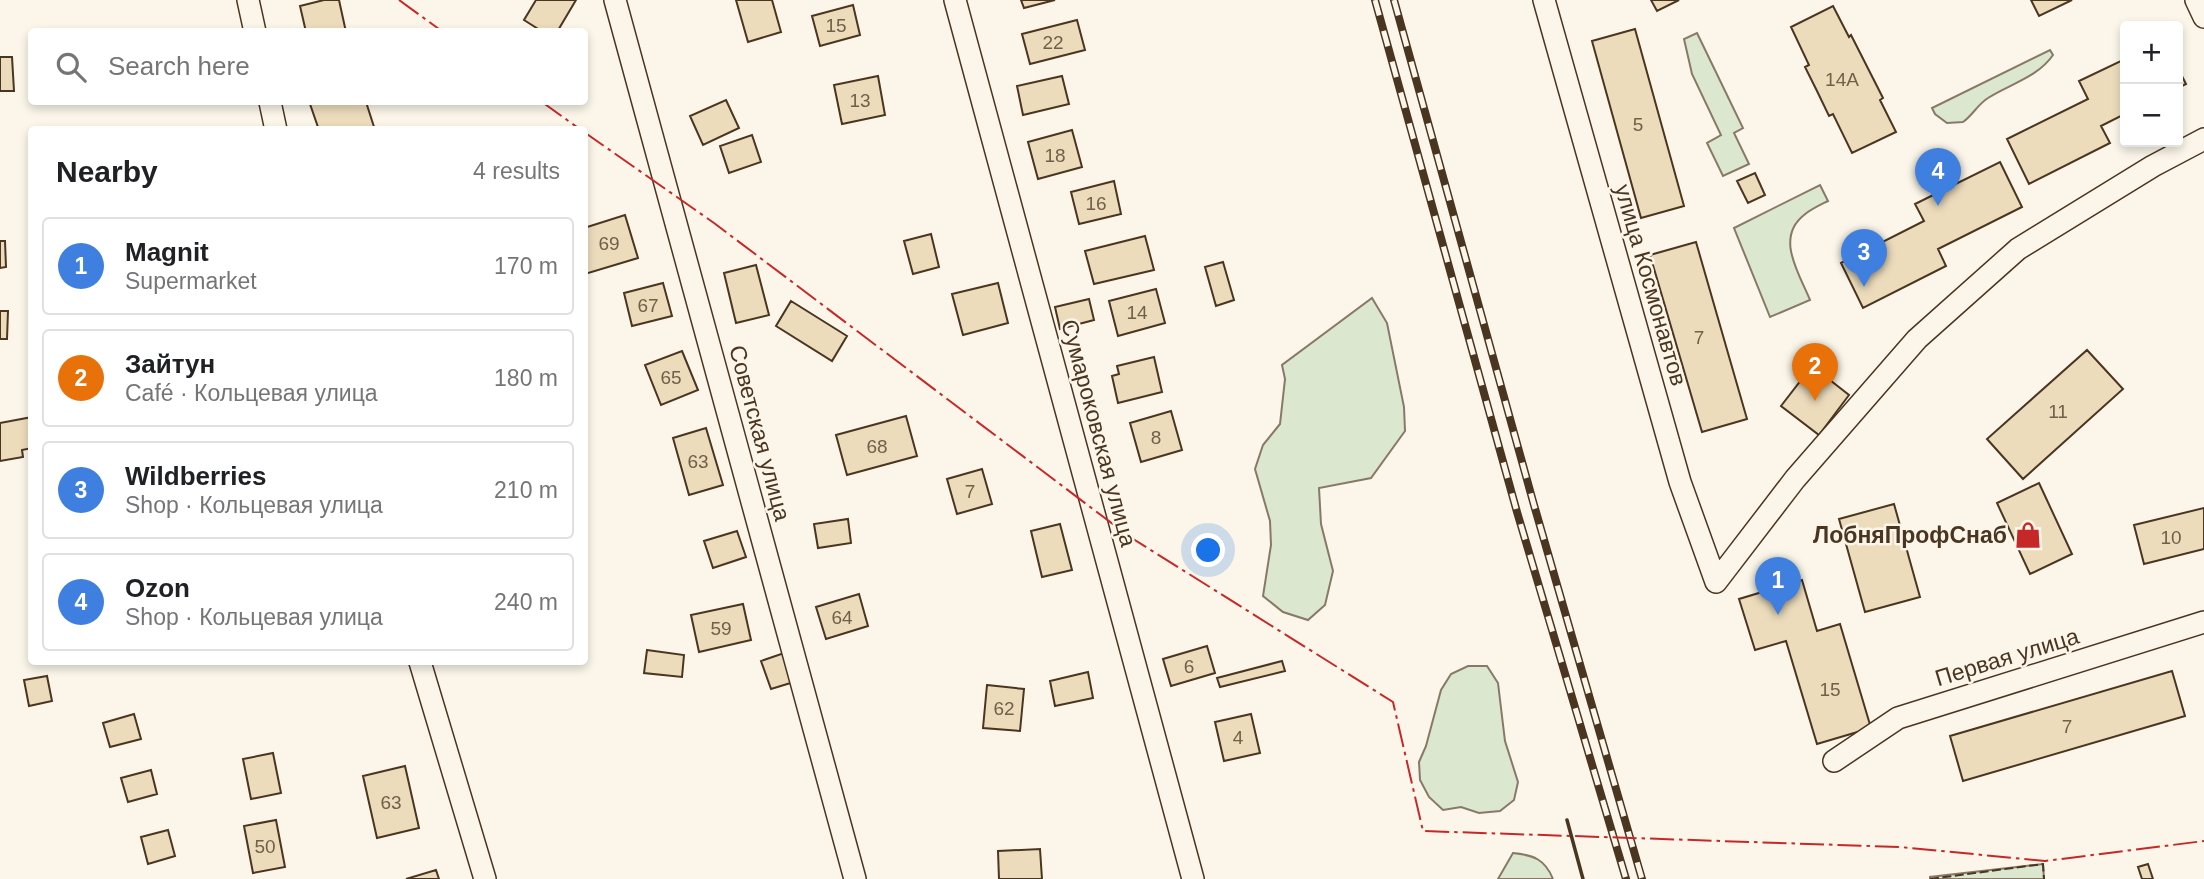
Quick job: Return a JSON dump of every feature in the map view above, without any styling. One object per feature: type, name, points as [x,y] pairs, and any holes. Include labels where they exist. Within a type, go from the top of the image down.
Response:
[{"type":"street","points":[[248,0],[254,28]]},
{"type":"street","name":"Советская улица","points":[[615,0],[855,879]]},
{"type":"street","name":"Сумароковская улица","points":[[955,0],[1193,879]]},
{"type":"street","name":"улица Космонавтов","points":[[1544,0],[1681,485],[1716,582],[1795,479],[1917,339],[2018,249],[2153,166],[2204,139]]},
{"type":"street","points":[[2196,0],[2204,17]]},
{"type":"street","points":[[271,105],[275,126]]},
{"type":"street","name":"Первая улица","points":[[1834,761],[1898,718],[2204,622]]},
{"type":"street","points":[[421,665],[485,879]]},
{"type":"green space","points":[[1697,33],[1743,128],[1734,133],[1749,164],[1723,176],[1707,143],[1721,135],[1692,74],[1684,39]]},
{"type":"green space","points":[[2050,50],[2053,55],[2040,69],[1988,98],[1963,122],[1947,123],[1935,114],[1932,108]]},
{"type":"green space","points":[[1820,185],[1828,201],[1804,215],[1795,224],[1790,245],[1810,300],[1770,317],[1734,228]]},
{"type":"green space","points":[[1372,298],[1387,323],[1404,407],[1405,431],[1371,478],[1319,488],[1321,524],[1333,571],[1325,605],[1308,620],[1283,612],[1263,596],[1271,545],[1270,521],[1255,469],[1263,445],[1280,424],[1285,379],[1282,365]]},
{"type":"green space","points":[[1468,666],[1487,666],[1498,683],[1505,741],[1518,782],[1514,800],[1500,811],[1479,813],[1461,807],[1443,810],[1429,797],[1420,780],[1419,762],[1441,690],[1451,674]]},
{"type":"green space","points":[[1513,853],[1538,859],[1553,879],[1498,879]]},
{"type":"green space","points":[[2043,864],[2044,879],[1930,879],[1930,877]]},
{"type":"building","points":[[324,0],[339,0],[345,28],[305,28],[300,6]]},
{"type":"building","points":[[536,0],[576,0],[559,28],[537,28],[524,20]]},
{"type":"building","points":[[736,0],[772,0],[781,32],[748,42]]},
{"type":"building","points":[[1021,0],[1055,0],[1024,8]]},
{"type":"building","points":[[1651,0],[1679,0],[1657,11]]},
{"type":"building","points":[[2031,0],[2072,0],[2039,16]]},
{"type":"building","points":[[853,5],[860,35],[820,46],[812,16]]},
{"type":"building","points":[[1833,6],[1883,98],[1880,100],[1896,132],[1852,153],[1833,114],[1829,116],[1805,67],[1809,65],[1791,27]]},
{"type":"building","points":[[1077,20],[1085,50],[1030,64],[1022,34]]},
{"type":"building","points":[[1635,29],[1684,206],[1641,218],[1592,41]]},
{"type":"building","points":[[0,57],[12,57],[14,91],[0,91]]},
{"type":"building","points":[[2120,61],[2120,116],[2101,126],[2110,143],[2029,184],[2007,139],[2088,99],[2079,81]]},
{"type":"building","points":[[878,76],[885,115],[842,124],[834,85]]},
{"type":"building","points":[[1062,76],[1069,104],[1023,115],[1017,86]]},
{"type":"building","points":[[726,100],[739,128],[703,145],[690,116]]},
{"type":"building","points":[[310,105],[367,105],[374,126],[318,126]]},
{"type":"building","points":[[1072,130],[1082,167],[1038,179],[1028,142]]},
{"type":"building","points":[[752,135],[761,162],[729,173],[720,146]]},
{"type":"building","points":[[2000,162],[2022,207],[1938,249],[1946,266],[1863,308],[1841,263],[1924,221],[1915,204]]},
{"type":"building","points":[[1755,173],[1765,195],[1748,203],[1737,181]]},
{"type":"building","points":[[1114,181],[1121,214],[1079,224],[1071,192]]},
{"type":"building","points":[[625,215],[638,258],[588,273],[588,227]]},
{"type":"building","points":[[931,234],[939,267],[913,274],[904,241]]},
{"type":"building","points":[[1145,236],[1154,270],[1094,284],[1085,251]]},
{"type":"building","points":[[0,241],[5,241],[6,267],[0,268]]},
{"type":"building","points":[[1696,242],[1747,419],[1702,432],[1650,255]]},
{"type":"building","points":[[1223,262],[1234,300],[1216,306],[1205,267]]},
{"type":"building","points":[[756,265],[769,315],[736,323],[724,273]]},
{"type":"building","points":[[663,283],[672,316],[632,326],[624,293]]},
{"type":"building","points":[[998,283],[1008,323],[963,335],[952,294]]},
{"type":"building","points":[[1156,289],[1165,323],[1118,336],[1109,301]]},
{"type":"building","points":[[1089,299],[1094,320],[1060,329],[1055,307]]},
{"type":"building","points":[[791,301],[847,336],[832,361],[776,326]]},
{"type":"building","points":[[0,311],[8,311],[7,339],[0,339]]},
{"type":"building","points":[[2087,350],[2123,389],[2023,479],[1987,439]]},
{"type":"building","points":[[682,351],[698,390],[661,405],[645,365]]},
{"type":"building","points":[[1154,357],[1162,392],[1118,403],[1112,376],[1119,374],[1117,366]]},
{"type":"building","points":[[1812,366],[1849,395],[1819,435],[1781,406]]},
{"type":"building","points":[[1171,411],[1182,450],[1141,462],[1130,423]]},
{"type":"building","points":[[906,416],[917,456],[847,475],[836,435]]},
{"type":"building","points":[[28,418],[28,449],[22,450],[23,457],[0,461],[0,423]]},
{"type":"building","points":[[706,428],[723,485],[689,495],[673,438]]},
{"type":"building","points":[[982,469],[992,504],[957,514],[947,479]]},
{"type":"building","points":[[2039,483],[2072,554],[2030,574],[1997,503]]},
{"type":"building","points":[[1894,504],[1920,597],[1865,612],[1839,519]]},
{"type":"building","points":[[2204,508],[2204,549],[2144,564],[2134,525]]},
{"type":"building","points":[[848,519],[851,543],[818,548],[814,524]]},
{"type":"building","points":[[1060,524],[1072,570],[1042,577],[1031,531]]},
{"type":"building","points":[[737,531],[746,557],[713,568],[704,541]]},
{"type":"building","points":[[1802,580],[1817,631],[1840,624],[1871,728],[1817,744],[1786,641],[1755,650],[1739,599]]},
{"type":"building","points":[[859,594],[868,626],[826,639],[816,607]]},
{"type":"building","points":[[743,604],[751,640],[699,652],[691,615]]},
{"type":"building","points":[[1207,646],[1215,673],[1171,686],[1163,659]]},
{"type":"building","points":[[647,650],[684,655],[682,677],[644,673]]},
{"type":"building","points":[[787,652],[797,681],[771,689],[761,661]]},
{"type":"building","points":[[1282,661],[1285,671],[1220,687],[1217,678]]},
{"type":"building","points":[[2172,671],[2185,716],[1963,781],[1950,736]]},
{"type":"building","points":[[1088,672],[1093,698],[1055,706],[1050,681]]},
{"type":"building","points":[[47,676],[52,701],[29,706],[24,680]]},
{"type":"building","points":[[987,685],[1024,689],[1020,731],[983,728]]},
{"type":"building","points":[[134,714],[141,739],[110,747],[103,723]]},
{"type":"building","points":[[1251,714],[1260,753],[1224,761],[1215,722]]},
{"type":"building","points":[[273,753],[281,793],[251,799],[243,759]]},
{"type":"building","points":[[405,766],[419,828],[377,838],[363,776]]},
{"type":"building","points":[[151,770],[157,794],[128,802],[121,778]]},
{"type":"building","points":[[276,820],[285,867],[253,873],[244,826]]},
{"type":"building","points":[[168,830],[175,856],[148,864],[141,837]]},
{"type":"building","points":[[1040,849],[1042,879],[999,879],[998,851]]},
{"type":"building","points":[[2148,864],[2153,879],[2142,879],[2138,867]]},
{"type":"building","points":[[436,870],[439,879],[406,879]]},
{"type":"railway","points":[[1375,0],[1517,512],[1626,879]]},
{"type":"railway","points":[[1394,0],[1534,505],[1642,879]]},
{"type":"fence","points":[[1930,879],[2043,864],[2044,879]]},
{"type":"wall","points":[[1567,820],[1583,879]]},
{"type":"power","points":[[399,0],[438,28]]},
{"type":"power","points":[[546,105],[575,126]]},
{"type":"power","points":[[588,135],[714,223],[1130,537],[1393,702],[1423,831],[1900,847],[2045,861],[2204,841]]},
{"type":"place","name":"Ozon","points":[[1938,206]]},
{"type":"place","name":"Wildberries","points":[[1864,287]]},
{"type":"place","name":"Зайтун","points":[[1815,401]]},
{"type":"place","name":"ЛобняПрофСнаб","points":[[2028,535]]},
{"type":"place","name":"Magnit","points":[[1778,615]]}]
